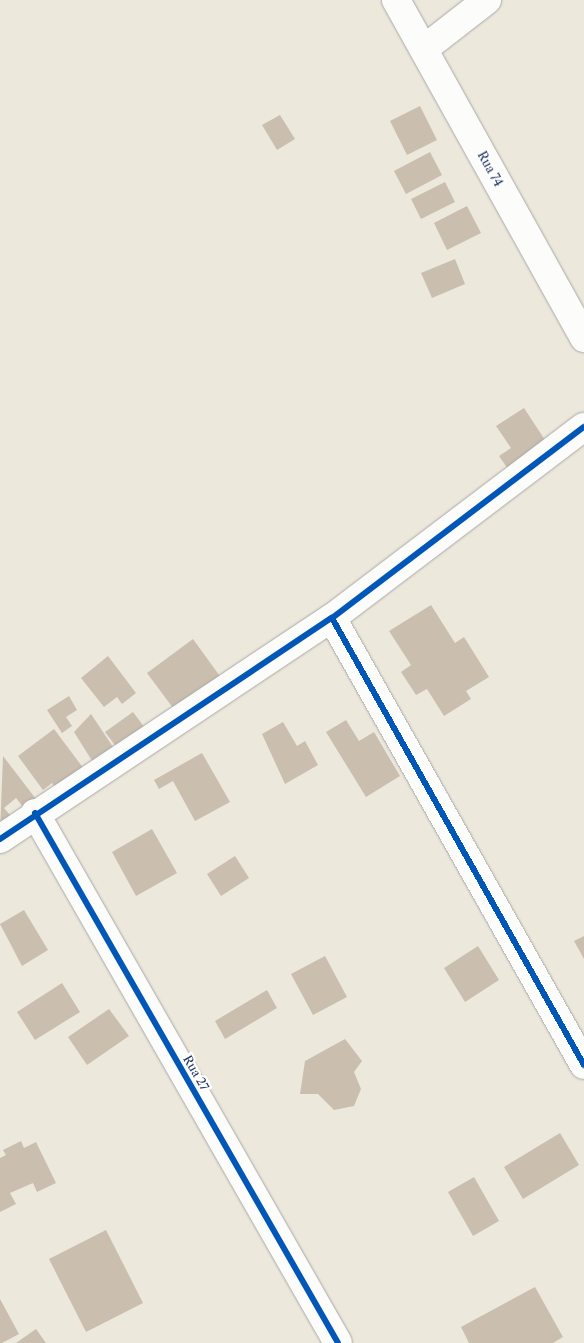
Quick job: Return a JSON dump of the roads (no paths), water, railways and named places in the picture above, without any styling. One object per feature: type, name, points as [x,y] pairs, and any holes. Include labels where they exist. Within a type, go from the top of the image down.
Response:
[{"type":"street","name":"Rua 74","points":[[396,0],[584,338]]},
{"type":"street","points":[[424,49],[487,0]]},
{"type":"street","points":[[0,839],[332,618],[584,427]]},
{"type":"street","points":[[332,618],[584,1065]]},
{"type":"street","name":"Rua 27","points":[[35,814],[338,1343]]}]
